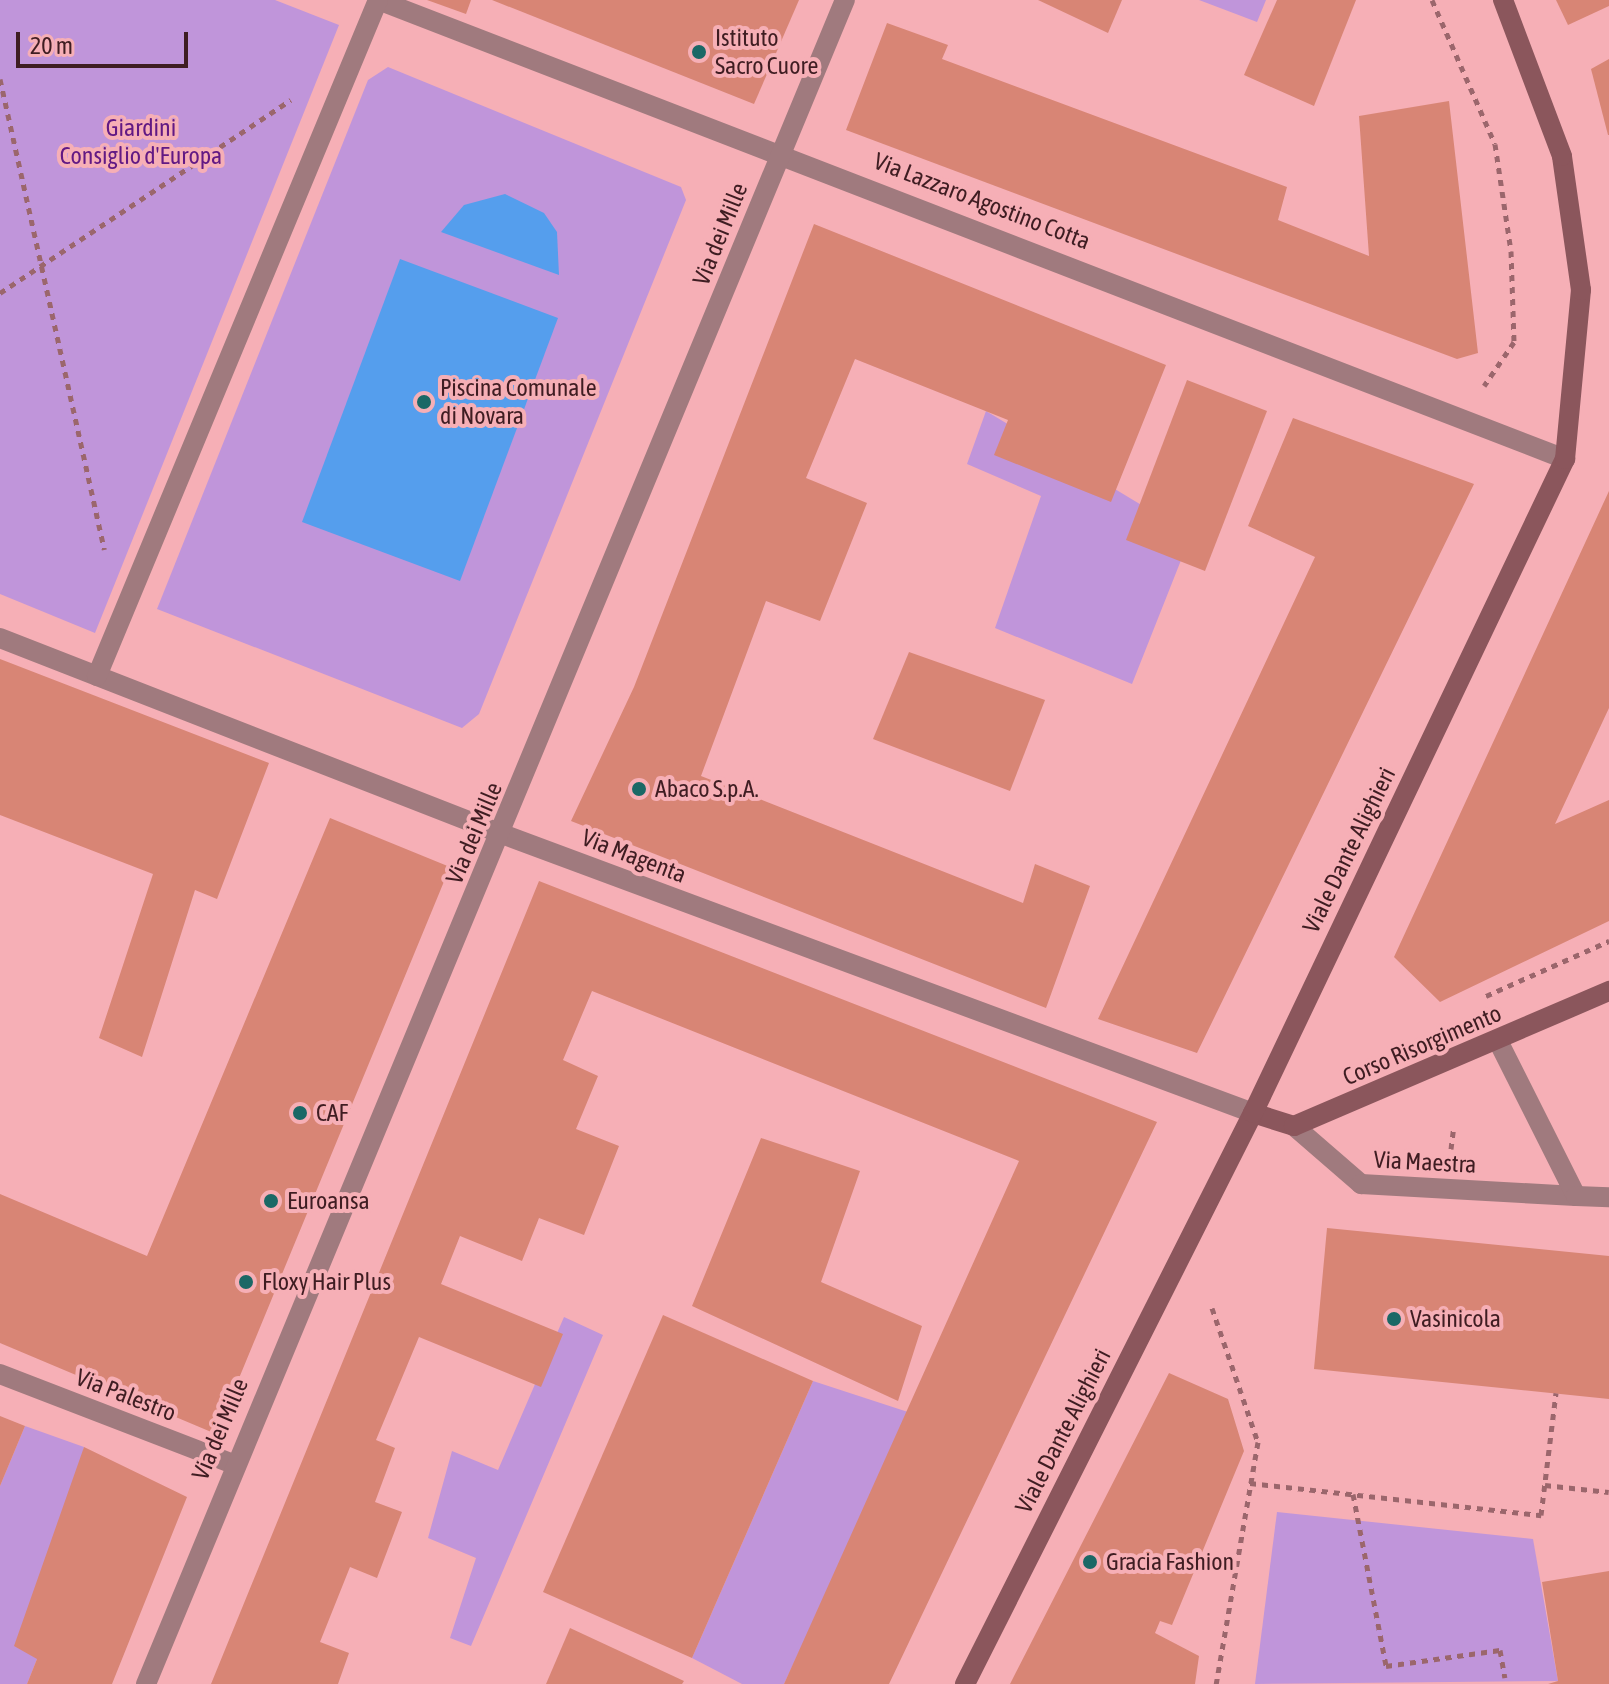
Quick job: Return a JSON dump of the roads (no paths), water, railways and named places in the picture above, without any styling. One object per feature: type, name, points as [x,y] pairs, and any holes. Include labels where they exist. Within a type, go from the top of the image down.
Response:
[{"type":"main road","name":"Viale Dante Alighieri","points":[[965,1684],[1253,1113],[1565,459],[1581,290],[1562,156],[1503,0]]},
{"type":"main road","name":"Corso Risorgimento","points":[[1294,1126],[1609,991]]},
{"type":"main road","points":[[1253,1113],[1294,1126]]},
{"type":"street","name":"Via Lazzaro Agostino Cotta","points":[[378,0],[782,151],[1565,459]]},
{"type":"street","points":[[97,676],[378,0]]},
{"type":"street","name":"Via dei Mille","points":[[146,1684],[233,1464],[502,834],[845,0]]},
{"type":"street","name":"Via Magenta","points":[[0,638],[502,834],[1253,1113]]},
{"type":"street","points":[[1498,1041],[1576,1196]]},
{"type":"street","name":"Via Maestra","points":[[1294,1126],[1361,1184],[1609,1197]]},
{"type":"street","name":"Via Palestro","points":[[0,1374],[233,1464]]},
{"type":"water","points":[[505,194],[544,213],[557,232],[559,275],[441,232],[464,205]]},
{"type":"water","points":[[400,259],[558,318],[460,581],[302,522]]},
{"type":"place","name":"Istituto Sacro Cuore","points":[[699,52]]},
{"type":"place","name":"Piscina Comunale di Novara","points":[[424,402]]},
{"type":"place","name":"Abaco S.p.A.","points":[[639,789]]},
{"type":"place","name":"CAF","points":[[300,1113]]},
{"type":"place","name":"Euroansa","points":[[271,1201]]},
{"type":"place","name":"Floxy Hair Plus","points":[[246,1282]]},
{"type":"place","name":"Vasinicola","points":[[1394,1319]]},
{"type":"place","name":"Gracia Fashion","points":[[1090,1562]]},
{"type":"park label","name":"Giardini Consiglio d'Europa","points":[[141,142]]}]
